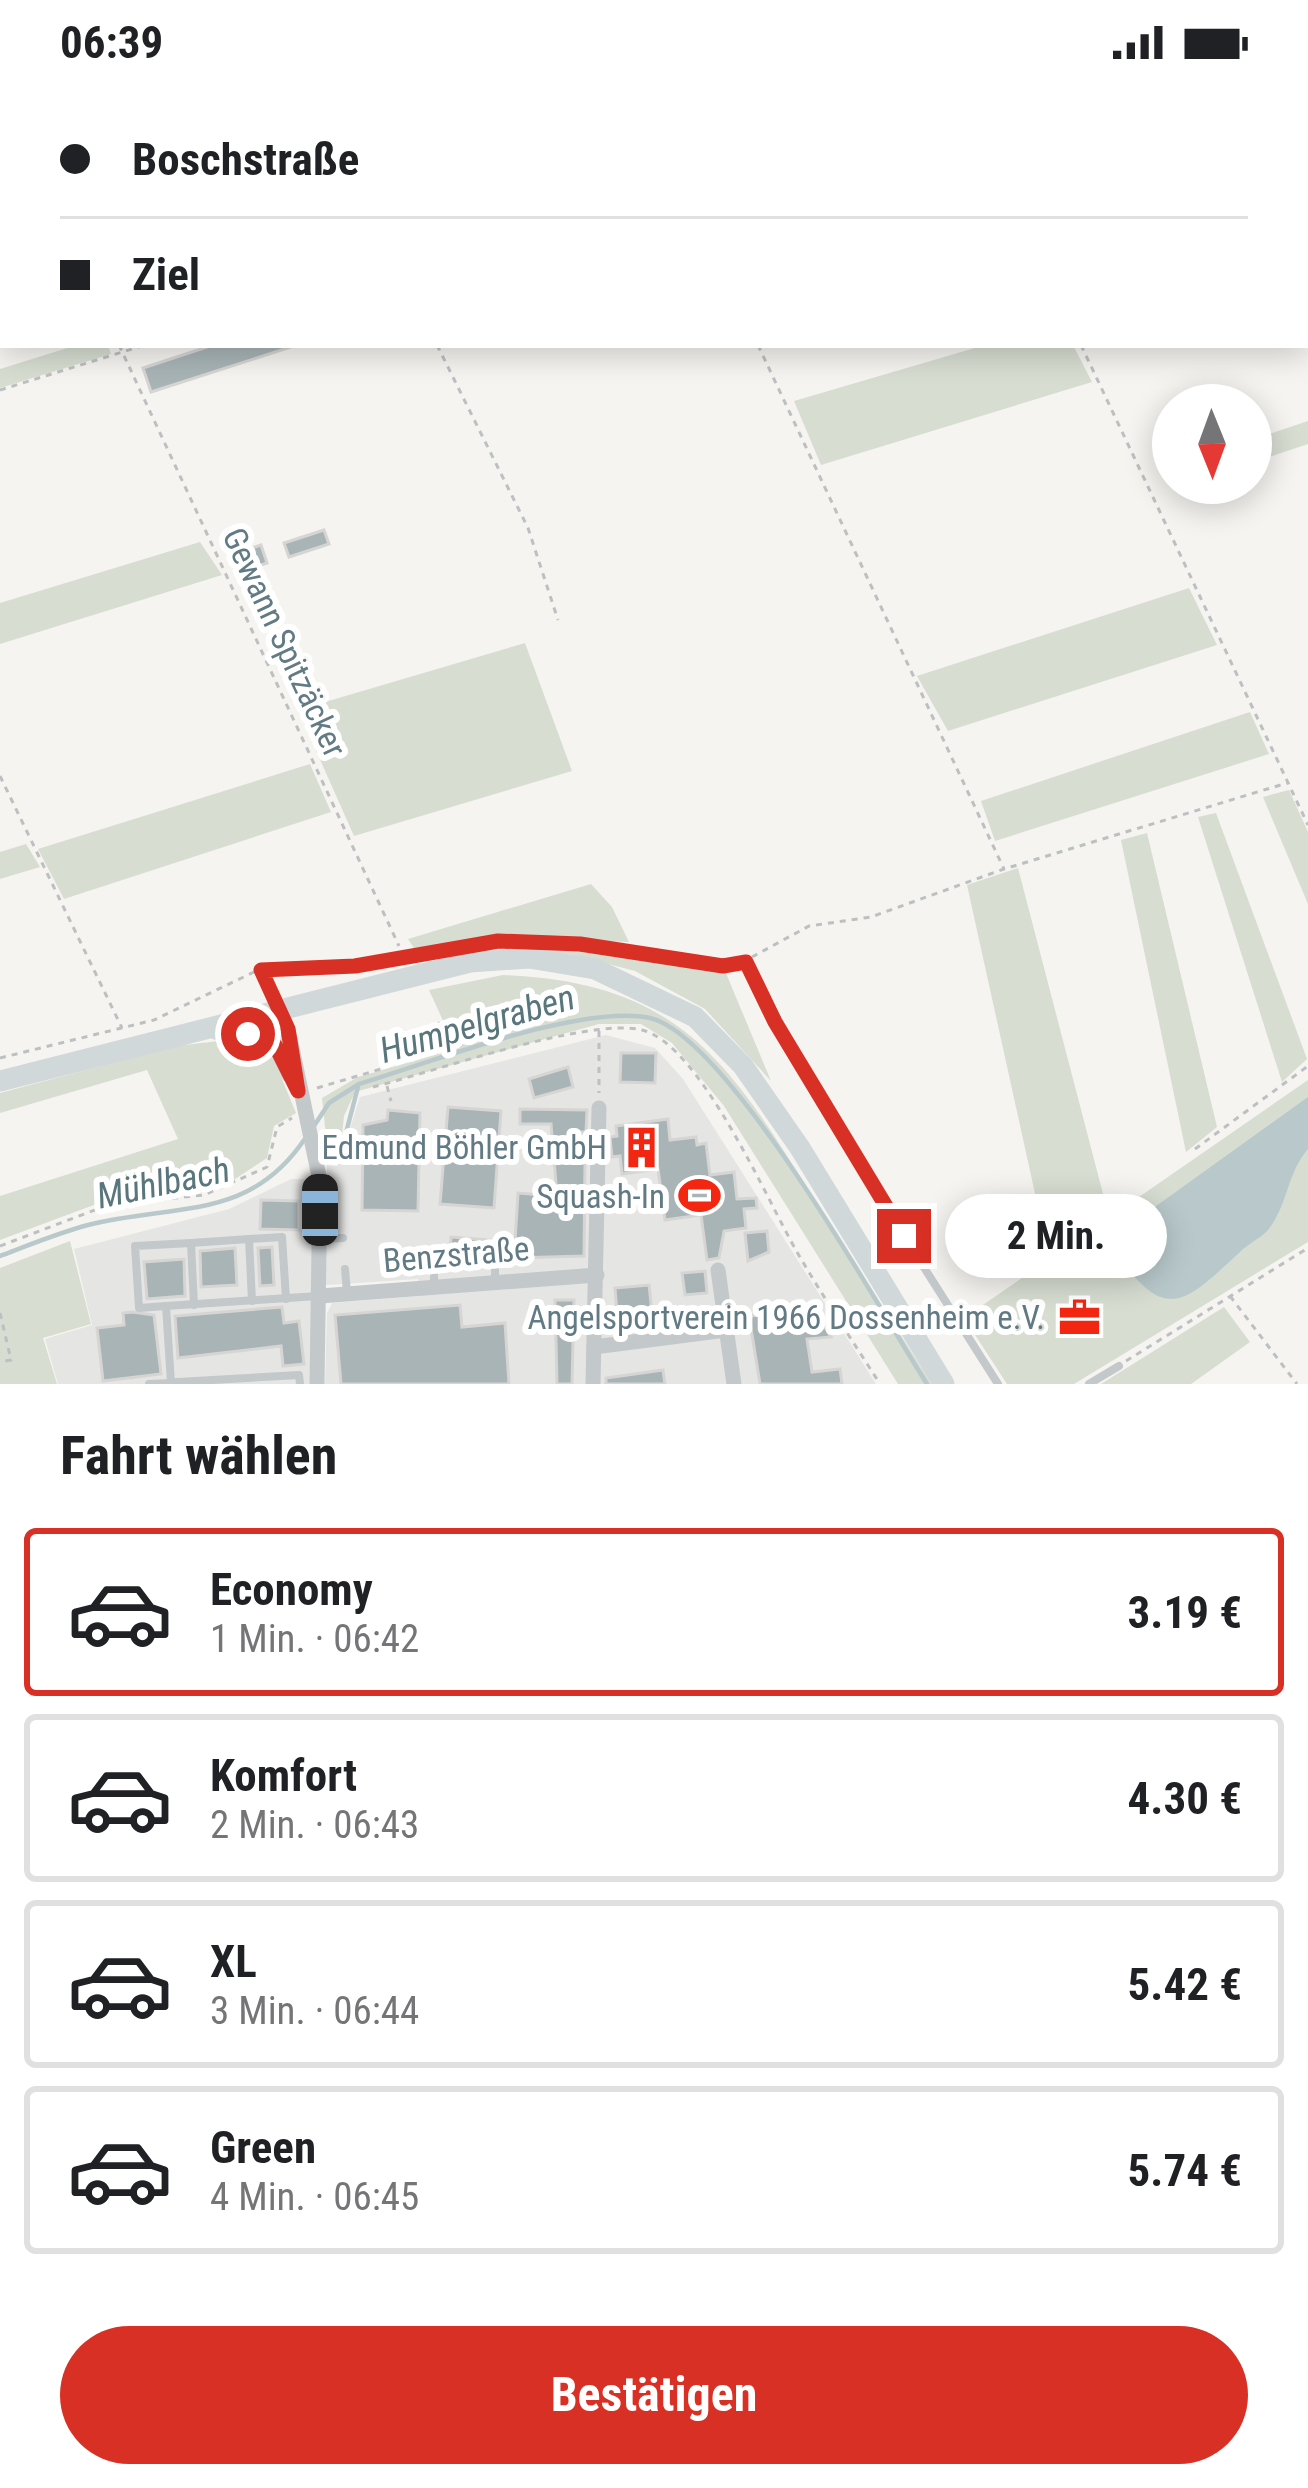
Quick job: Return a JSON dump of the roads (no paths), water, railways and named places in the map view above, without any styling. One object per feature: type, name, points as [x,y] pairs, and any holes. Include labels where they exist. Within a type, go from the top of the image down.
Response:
[{"type":"main road","points":[[0,1081],[470,962],[529,958],[595,969],[695,1017],[743,1066],[944,1384]]},
{"type":"main road","points":[[209,1028],[275,1045]]},
{"type":"street","points":[[275,1009],[275,1045],[302,1105]]},
{"type":"street","points":[[275,1009],[288,1029],[320,1181],[317,1384]]},
{"type":"street","points":[[593,1384],[599,1108]]},
{"type":"street","points":[[718,1270],[734,1384]]},
{"type":"street","name":"Benzstraße","points":[[320,1296],[434,1286],[495,1272],[597,1274]]},
{"type":"street","points":[[594,1347],[726,1330]]},
{"type":"lane","points":[[275,1009],[261,970],[355,966],[401,954],[498,941],[580,944],[723,966],[746,962],[857,1162],[998,1384]]},
{"type":"lane","points":[[286,1299],[282,1237],[135,1246],[139,1308],[286,1299],[320,1296]]},
{"type":"lane","points":[[321,1239],[344,1238]]},
{"type":"lane","points":[[249,1239],[253,1301]]},
{"type":"lane","points":[[190,1243],[194,1305]]},
{"type":"lane","points":[[434,1258],[434,1286]]},
{"type":"lane","points":[[345,1269],[346,1294]]},
{"type":"lane","points":[[166,1306],[175,1383]]},
{"type":"lane","points":[[1089,1384],[1119,1366]]},
{"type":"lane","points":[[149,1384],[299,1375],[300,1384]]},
{"type":"waterway","name":"Humpelgraben","points":[[314,1126],[329,1103],[359,1084],[464,1050],[586,1019],[650,1018],[682,1036],[759,1122],[839,1240],[927,1384]]},
{"type":"waterway","name":"Mühlbach","points":[[338,1163],[358,1087]]},
{"type":"waterway","name":"Mühlbach","points":[[0,1256],[88,1225],[234,1197],[259,1185],[304,1140]]},
{"type":"place","name":"Edmund Böhler GmbH","points":[[641,1147]]},
{"type":"place","name":"Squash-In","points":[[699,1196]]},
{"type":"place","name":"Angelsportverein 1966 Dossenheim e.V.","points":[[1079,1317]]}]
